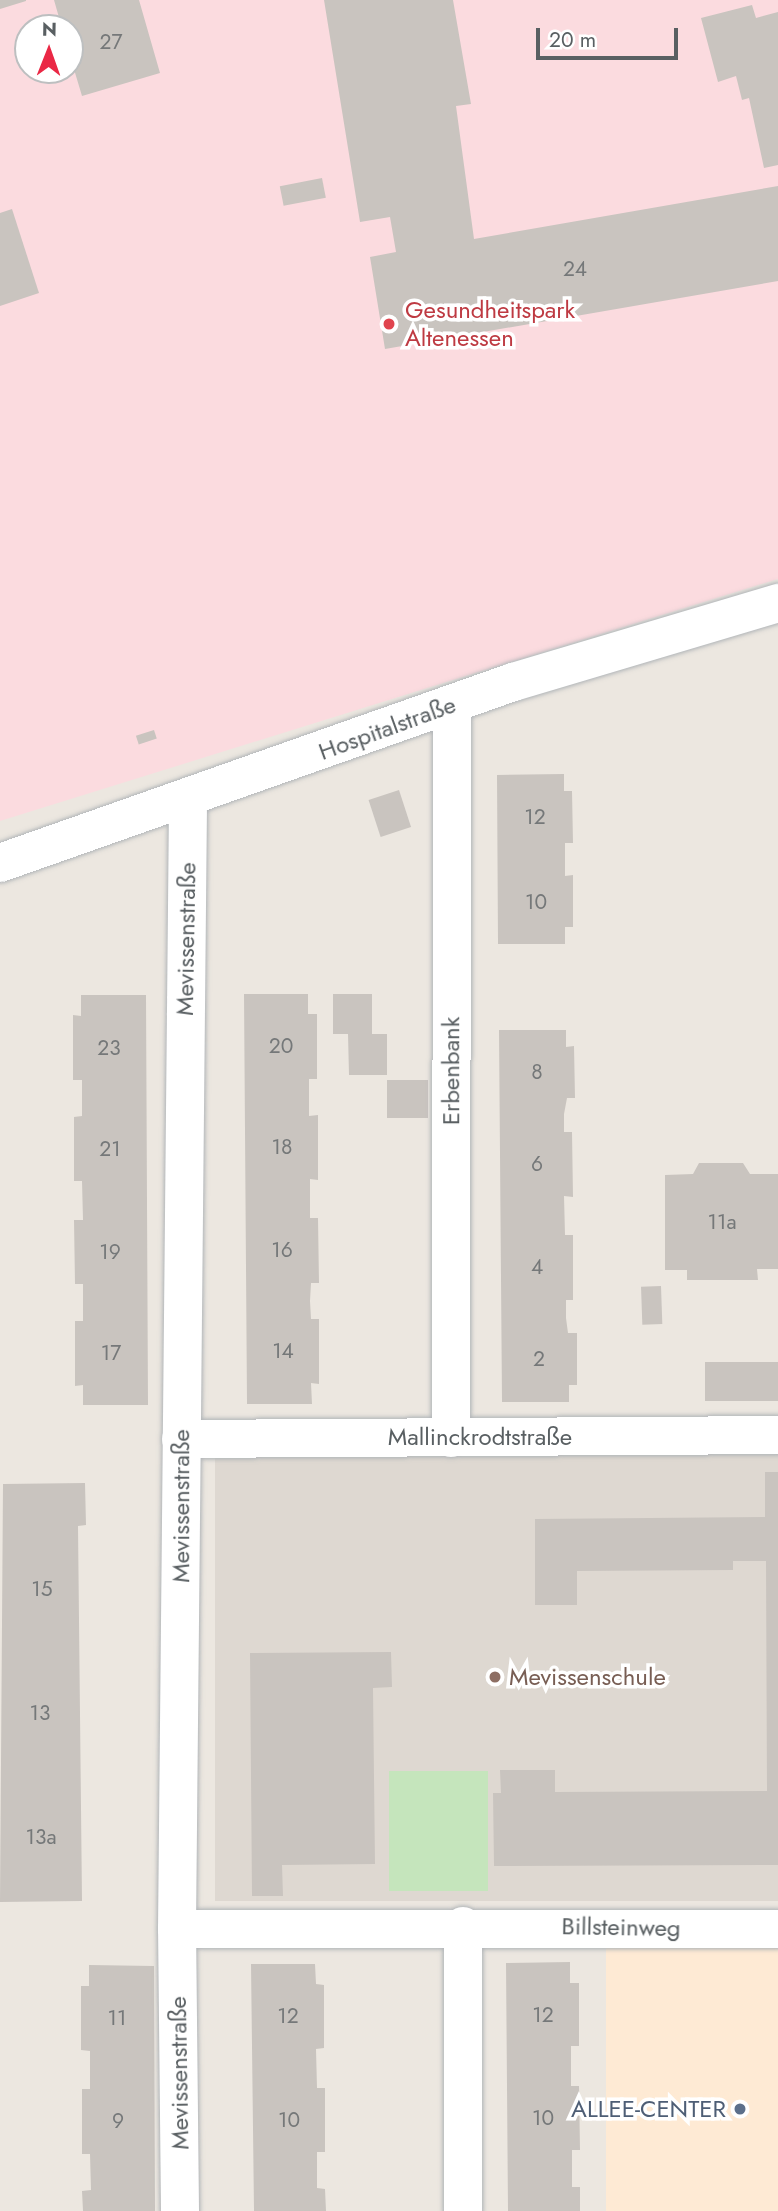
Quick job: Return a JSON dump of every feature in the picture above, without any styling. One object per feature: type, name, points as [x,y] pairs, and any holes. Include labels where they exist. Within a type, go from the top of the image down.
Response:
[{"type":"street","name":"Hospitalstraße","points":[[0,863],[188,801],[452,705],[778,604]]},
{"type":"street","name":"Erbenbank","points":[[450,1438],[452,705]]},
{"type":"street","name":"Mevissenstraße","points":[[180,2211],[177,1929],[188,801]]},
{"type":"street","name":"Mallinckrodtstraße","points":[[181,1439],[778,1435]]},
{"type":"street","name":"Billsteinweg","points":[[177,1929],[463,1926],[778,1929]]},
{"type":"street","points":[[463,1926],[463,2211]]},
{"type":"shaded area","name":"Gesundheitspark Altenessen","points":[[0,0],[778,0],[778,579],[0,821]]},
{"type":"shaded area","name":"Mevissenschule","points":[[215,1448],[778,1448],[778,1901],[215,1901]]},
{"type":"shaded area","points":[[606,1934],[778,1934],[778,2211],[606,2211]]},
{"type":"green space","points":[[389,1771],[488,1771],[488,1891],[389,1891]]},
{"type":"building","points":[[0,0],[26,0],[26,1],[0,9]]},
{"type":"building","points":[[54,0],[139,0],[160,73],[82,96],[78,84],[84,84],[84,14],[58,14]]},
{"type":"building","points":[[324,0],[453,0],[471,104],[456,106],[474,239],[778,186],[778,281],[385,349],[370,257],[396,252],[390,217],[360,222]]},
{"type":"building","points":[[752,5],[756,18],[778,12],[778,165],[764,168],[749,98],[742,100],[736,76],[718,82],[701,18]]},
{"type":"building","points":[[322,178],[326,198],[284,206],[280,186]]},
{"type":"building","points":[[12,209],[39,293],[0,306],[0,213]]},
{"type":"building","points":[[154,730],[157,739],[139,744],[136,736]]},
{"type":"building","points":[[564,774],[564,791],[572,791],[573,843],[565,843],[565,876],[573,875],[573,927],[565,927],[565,944],[498,944],[497,775]]},
{"type":"building","points":[[399,790],[411,827],[381,837],[369,800]]},
{"type":"building","points":[[244,994],[308,994],[308,1014],[317,1014],[317,1079],[309,1079],[309,1116],[318,1115],[318,1180],[310,1179],[310,1218],[318,1218],[319,1283],[311,1283],[311,1319],[319,1319],[319,1384],[311,1383],[312,1404],[247,1404]]},
{"type":"building","points":[[333,994],[372,994],[372,1034],[387,1034],[387,1075],[349,1075],[348,1034],[333,1034]]},
{"type":"building","points":[[81,995],[146,995],[148,1405],[83,1405],[83,1385],[75,1386],[75,1321],[83,1321],[83,1284],[75,1284],[74,1220],[83,1220],[82,1181],[74,1181],[74,1117],[82,1116],[82,1080],[73,1080],[73,1015],[81,1016]]},
{"type":"building","points":[[499,1030],[566,1030],[566,1047],[574,1046],[575,1098],[567,1098],[564,1114],[564,1132],[572,1132],[573,1197],[564,1196],[565,1235],[573,1235],[573,1300],[566,1300],[566,1318],[568,1333],[577,1333],[577,1385],[569,1385],[569,1402],[502,1402]]},
{"type":"building","points":[[387,1080],[428,1080],[428,1118],[387,1118]]},
{"type":"building","points":[[699,1163],[743,1163],[750,1174],[778,1174],[778,1269],[757,1269],[758,1280],[687,1280],[687,1270],[665,1270],[665,1175],[693,1174]]},
{"type":"building","points":[[661,1286],[662,1324],[642,1325],[641,1287]]},
{"type":"building","points":[[705,1362],[778,1362],[778,1401],[705,1401]]},
{"type":"building","points":[[765,1472],[778,1472],[778,1865],[494,1866],[493,1793],[501,1793],[500,1770],[555,1770],[555,1792],[767,1791],[766,1561],[733,1561],[733,1570],[577,1571],[577,1605],[535,1605],[535,1519],[765,1517]]},
{"type":"building","points":[[85,1483],[86,1525],[78,1526],[82,1901],[0,1902],[3,1484]]},
{"type":"building","points":[[391,1652],[392,1687],[373,1688],[375,1864],[282,1865],[283,1896],[252,1896],[250,1653]]},
{"type":"building","points":[[570,1962],[570,1983],[579,1983],[579,2046],[571,2046],[571,2086],[579,2086],[580,2150],[572,2150],[572,2187],[580,2187],[580,2211],[508,2211],[506,1963]]},
{"type":"building","points":[[251,1964],[315,1964],[316,1984],[324,1985],[324,2048],[316,2049],[317,2088],[325,2088],[325,2152],[317,2152],[317,2188],[325,2189],[326,2211],[254,2211]]},
{"type":"building","points":[[89,1965],[154,1966],[155,2211],[83,2211],[82,2191],[91,2190],[90,2154],[82,2154],[82,2089],[90,2089],[90,2051],[81,2050],[81,1986],[89,1986]]},
{"type":"place","name":"Gesundheitspark Altenessen","points":[[389,324]]},
{"type":"place","name":"Mevissenschule","points":[[495,1677]]},
{"type":"place","name":"ALLEE-CENTER","points":[[740,2109]]}]
